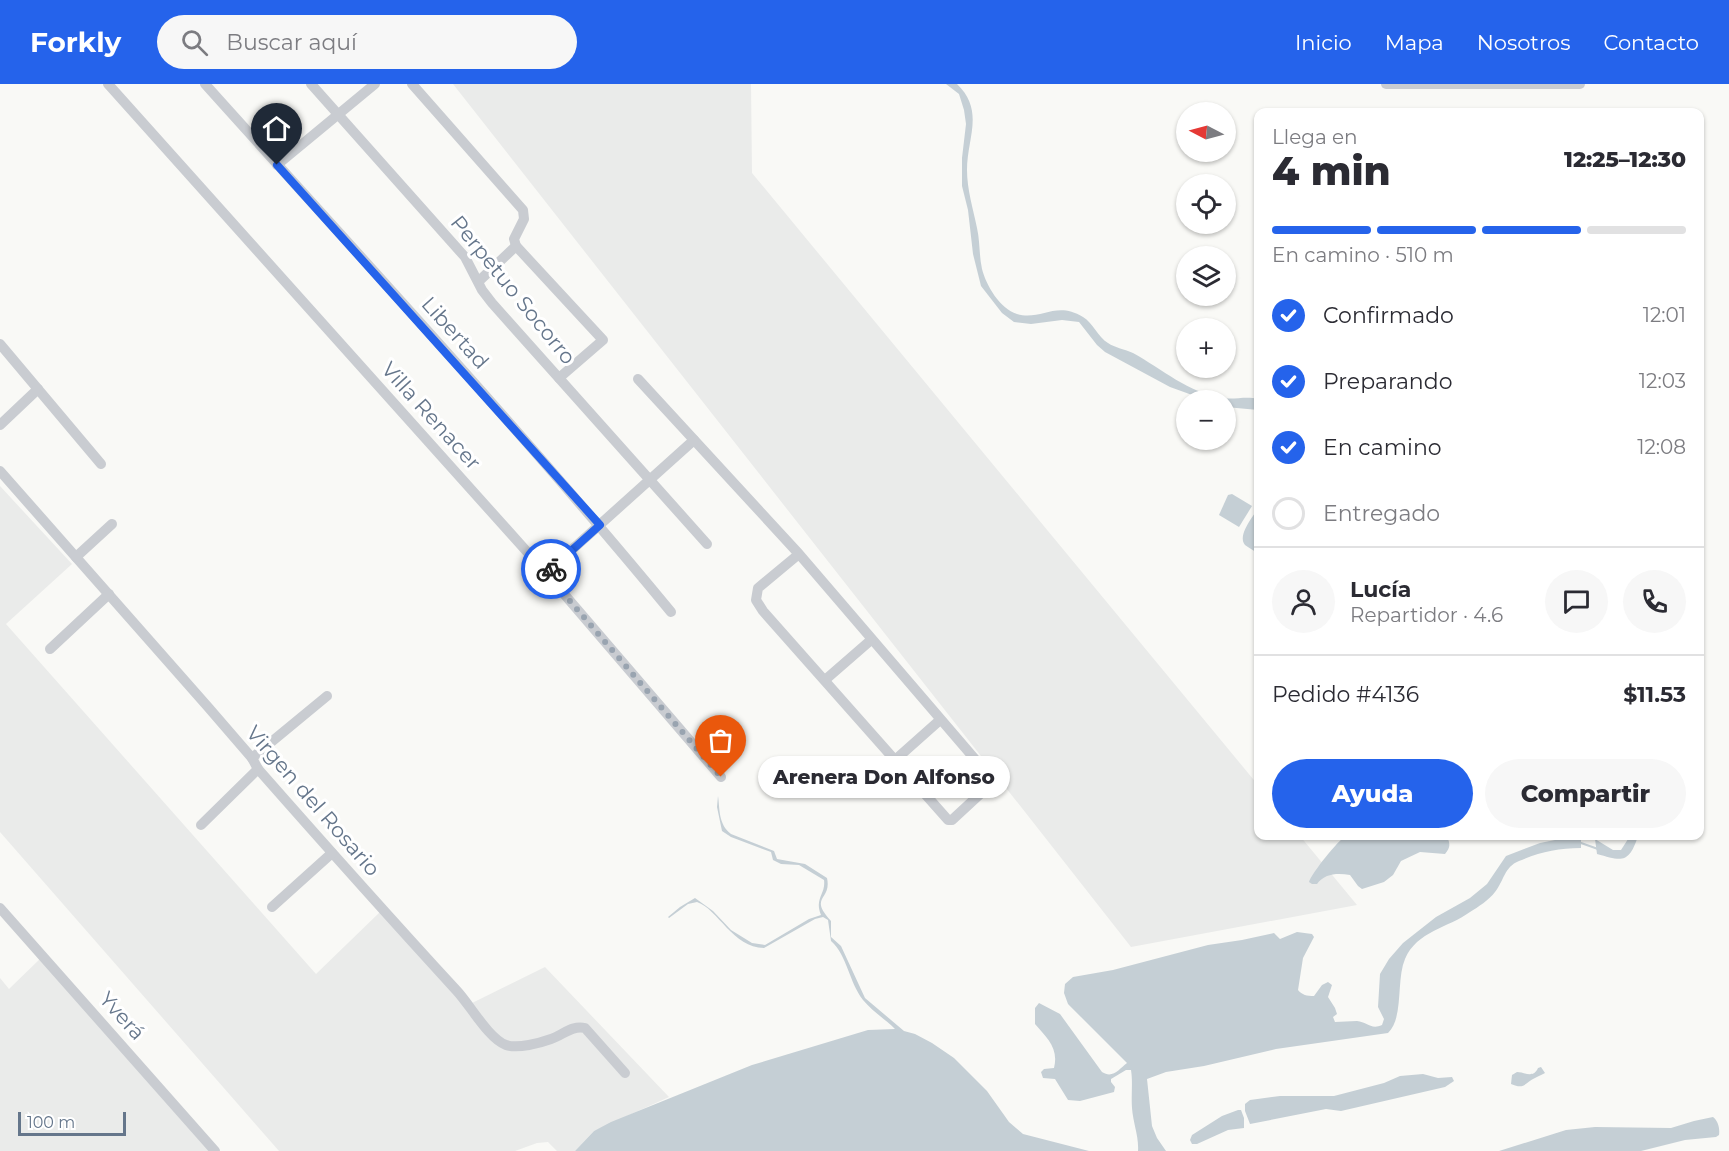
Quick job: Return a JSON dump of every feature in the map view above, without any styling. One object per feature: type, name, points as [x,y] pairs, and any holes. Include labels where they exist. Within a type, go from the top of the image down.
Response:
[{"type":"street","name":"Villa Renacer","points":[[108,84],[546,573],[721,777]]},
{"type":"street","name":"Libertad","points":[[205,84],[600,525],[671,612]]},
{"type":"street","name":"Perpetuo Socorro","points":[[311,84],[465,257],[482,290],[492,303],[707,544]]},
{"type":"street","points":[[277,165],[375,84]]},
{"type":"street","points":[[412,84],[523,210],[524,219],[514,238],[516,246],[603,339],[559,378]]},
{"type":"street","points":[[1386,84],[1580,84]]},
{"type":"street","points":[[479,281],[516,246]]},
{"type":"street","points":[[0,344],[101,464]]},
{"type":"street","points":[[638,379],[799,554],[992,781],[952,820],[948,820],[763,611],[756,600],[758,588],[799,554]]},
{"type":"street","points":[[0,425],[38,389]]},
{"type":"street","points":[[546,573],[694,440]]},
{"type":"street","name":"Virgen del Rosario","points":[[0,471],[252,758],[258,770],[498,1040],[511,1046],[530,1044],[552,1039],[568,1030],[585,1028],[626,1073]]},
{"type":"street","points":[[76,557],[112,524]]},
{"type":"street","points":[[50,649],[109,594]]},
{"type":"street","points":[[825,680],[871,640]]},
{"type":"street","points":[[252,758],[327,696]]},
{"type":"street","points":[[895,760],[940,720]]},
{"type":"street","points":[[201,825],[258,770]]},
{"type":"street","points":[[272,908],[332,853]]},
{"type":"street","name":"Yverá","points":[[0,908],[215,1151]]},
{"type":"shaded area","points":[[453,84],[751,84],[752,173],[1254,780],[1254,840],[1303,840],[1357,905],[1131,947]]},
{"type":"shaded area","points":[[946,84],[957,84],[970,104],[972,125],[967,170],[970,199],[978,233],[982,269],[990,289],[1000,302],[1017,314],[1034,315],[1057,310],[1073,312],[1087,320],[1108,343],[1133,353],[1196,390],[1178,390],[1170,387],[1105,352],[1079,322],[1062,320],[1031,324],[1014,322],[1002,313],[981,286],[973,254],[968,210],[962,186],[962,158],[966,124],[959,94]]},
{"type":"shaded area","points":[[1236,399],[1254,399],[1254,410],[1236,408]]},
{"type":"shaded area","points":[[0,486],[72,564],[6,624],[316,974],[380,912],[466,1006],[545,967],[669,1097],[594,1131],[575,1151],[557,1151],[548,1142],[537,1143],[515,1151],[279,1151],[0,832]]},
{"type":"shaded area","points":[[1232,494],[1252,506],[1239,527],[1219,515],[1228,495]]},
{"type":"shaded area","points":[[1254,515],[1254,551],[1243,541],[1247,526]]},
{"type":"shaded area","points":[[718,796],[722,821],[731,834],[774,851],[777,859],[805,864],[827,878],[828,885],[821,907],[831,921],[831,937],[841,946],[865,998],[904,1031],[932,1043],[954,1058],[987,1091],[1009,1122],[1023,1134],[1089,1151],[575,1151],[594,1131],[611,1122],[752,1065],[868,1030],[895,1029],[858,993],[841,954],[831,941],[828,920],[823,917],[815,919],[764,948],[743,942],[712,912],[697,902],[688,904],[668,917],[695,898],[713,911],[731,930],[752,943],[765,945],[809,919],[821,915],[819,900],[824,880],[799,865],[781,864],[773,860],[771,852],[731,837],[722,831],[717,807]]},
{"type":"shaded area","points":[[1342,840],[1449,841],[1445,854],[1420,852],[1401,861],[1393,875],[1384,882],[1362,889],[1350,875],[1345,874],[1328,876],[1317,884],[1309,882]]},
{"type":"shaded area","points":[[1555,840],[1581,840],[1581,848],[1549,851],[1519,861],[1510,867],[1498,888],[1487,901],[1417,942],[1410,950],[1402,968],[1398,1009],[1393,1026],[1388,1033],[1276,1049],[1204,1066],[1166,1072],[1147,1079],[1152,1126],[1166,1151],[1138,1151],[1132,1108],[1131,1070],[1126,1070],[1111,1079],[1115,1087],[1114,1092],[1080,1101],[1068,1100],[1055,1079],[1043,1078],[1041,1072],[1044,1069],[1054,1068],[1055,1055],[1051,1044],[1035,1024],[1035,1008],[1039,1003],[1060,1014],[1102,1072],[1113,1074],[1127,1063],[1068,1004],[1064,993],[1065,984],[1073,977],[1113,970],[1208,945],[1274,933],[1280,939],[1297,932],[1312,934],[1314,937],[1303,958],[1298,990],[1305,995],[1314,996],[1322,985],[1328,982],[1332,985],[1328,997],[1337,1014],[1333,1017],[1335,1022],[1357,1021],[1372,1026],[1382,1025],[1384,1019],[1378,1007],[1380,974],[1389,959],[1403,943],[1436,917],[1470,898],[1487,884],[1506,856],[1540,843]]},
{"type":"shaded area","points":[[1595,840],[1613,850],[1621,850],[1627,840],[1637,840],[1628,856],[1619,859],[1597,854]]},
{"type":"shaded area","points":[[41,958],[211,1151],[0,1151],[0,978],[9,989]]},
{"type":"shaded area","points":[[1541,1067],[1545,1073],[1524,1085],[1511,1084],[1512,1075],[1517,1072],[1531,1074]]},
{"type":"shaded area","points":[[1423,1074],[1438,1078],[1452,1077],[1454,1081],[1445,1087],[1341,1111],[1326,1109],[1250,1124],[1245,1111],[1245,1104],[1250,1100],[1280,1096],[1334,1096],[1384,1083],[1400,1076]]},
{"type":"shaded area","points":[[1241,1110],[1244,1118],[1244,1128],[1228,1130],[1197,1144],[1192,1144],[1190,1140],[1192,1135],[1222,1116]]},
{"type":"shaded area","points":[[1713,1117],[1719,1127],[1719,1135],[1716,1137],[1685,1140],[1641,1151],[1499,1151],[1566,1130],[1595,1127],[1671,1128]]},
{"type":"waterway","points":[[1581,843],[1598,849]]},
{"type":"way so far","points":[[551,569],[546,573],[721,777]]},
{"type":"place","name":"Arenera Don Alfonso","points":[[721,777]]},
{"type":"route","points":[[277,165],[600,525],[551,569]]}]
